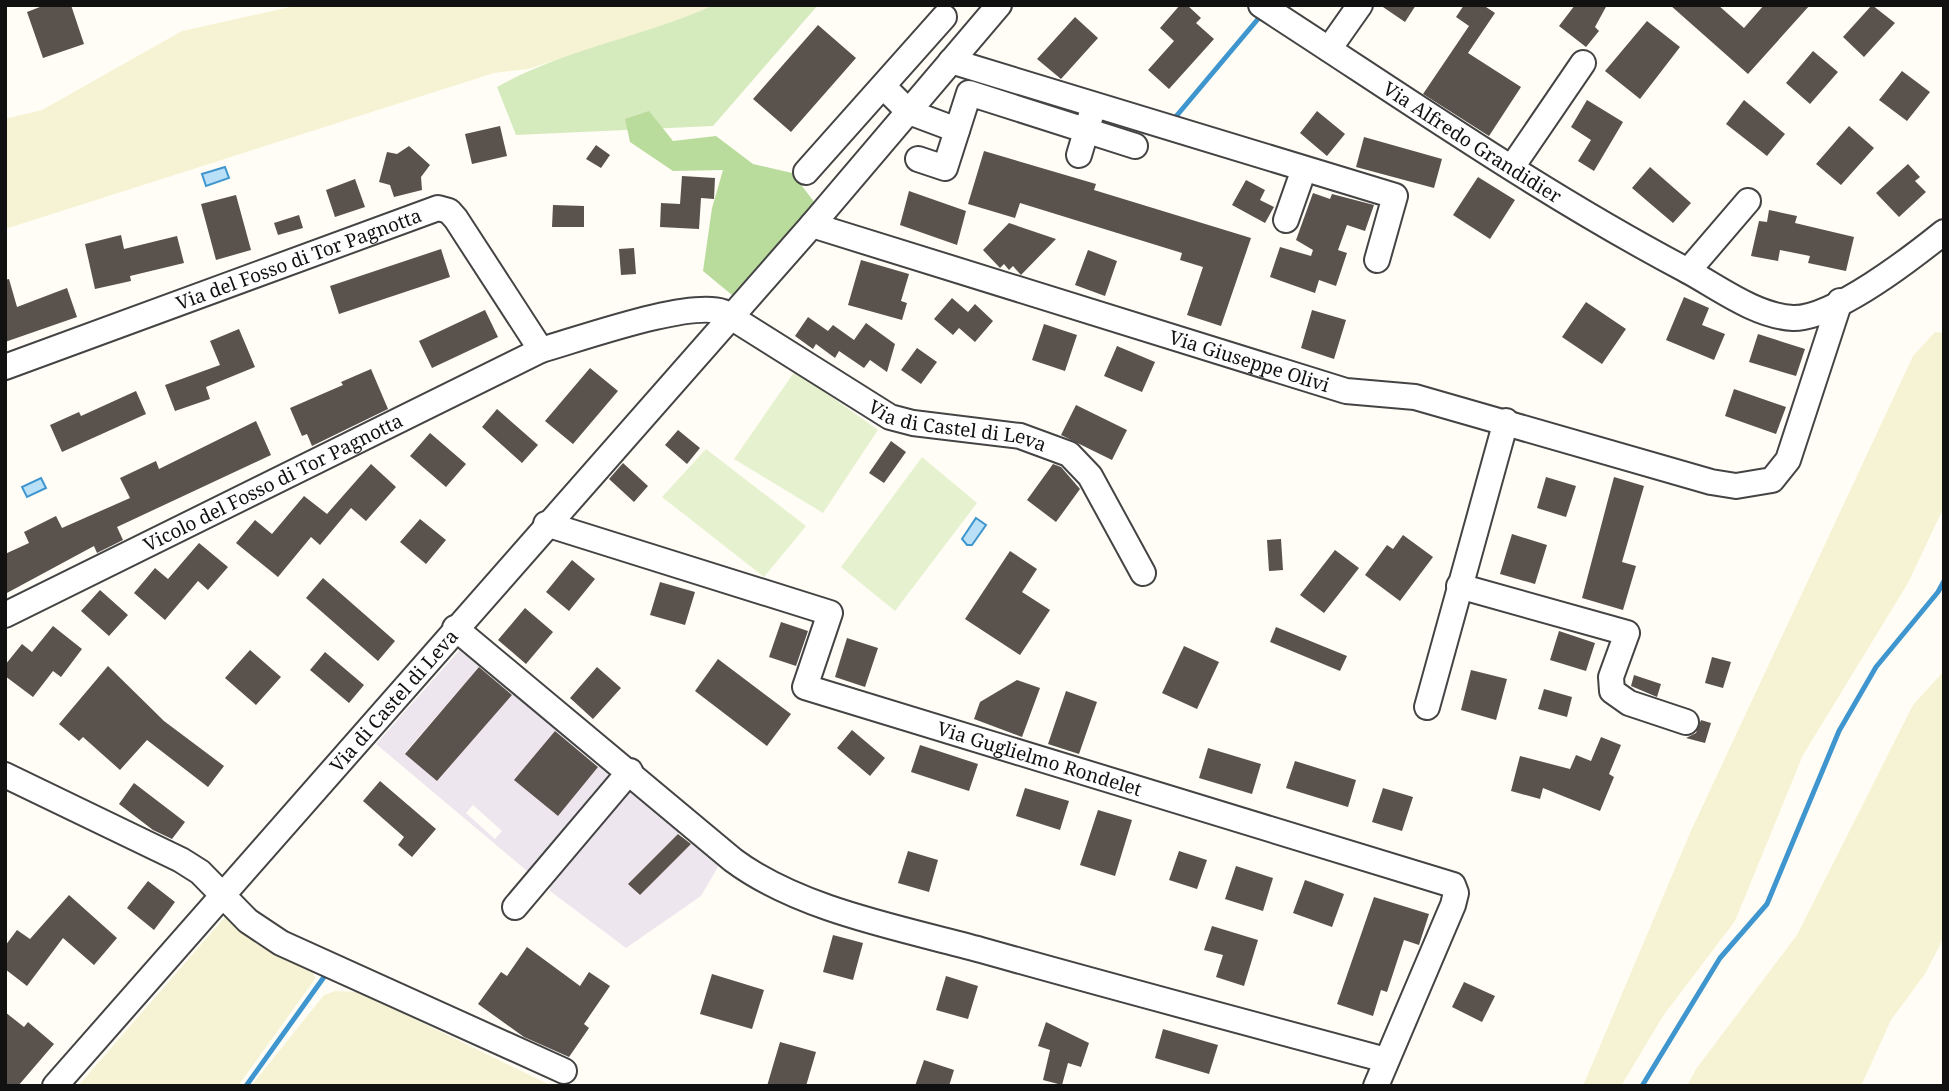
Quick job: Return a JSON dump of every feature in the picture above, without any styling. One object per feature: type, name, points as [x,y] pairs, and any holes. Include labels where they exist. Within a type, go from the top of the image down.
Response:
[{"type":"street","name":"Via di Castel di Leva","points":[[55,1086],[546,524],[812,225],[999,5]]},
{"type":"street","name":"Via Alfredo Grandidier","points":[[1261,5],[1607,228],[1757,308],[1786,317],[1815,314],[1881,278],[1944,232]]},
{"type":"street","points":[[1329,50],[1360,5]]},
{"type":"street","points":[[806,172],[944,17]]},
{"type":"street","points":[[951,61],[1395,196],[1377,260]]},
{"type":"street","points":[[1512,167],[1583,63]]},
{"type":"street","points":[[884,87],[909,112],[957,130]]},
{"type":"street","points":[[918,159],[945,168],[970,93],[1135,146]]},
{"type":"street","points":[[1079,155],[1095,105]]},
{"type":"street","points":[[849,126],[877,150]]},
{"type":"street","points":[[1286,220],[1300,167]]},
{"type":"street","points":[[1688,271],[1748,201]]},
{"type":"street","name":"Via del Fosso di Tor Pagnotta","points":[[5,367],[438,208],[449,211],[456,219],[541,350]]},
{"type":"street","name":"Via Giuseppe Olivi","points":[[812,225],[1346,391],[1399,394],[1506,421],[1692,476],[1736,486],[1772,480],[1788,460],[1840,301]]},
{"type":"street","points":[[541,350],[697,309],[715,309],[730,315]]},
{"type":"street","name":"Via di Castel di Leva","points":[[730,315],[890,417],[913,423],[1020,436],[1069,454],[1090,475],[1143,573]]},
{"type":"street","name":"Vicolo del Fosso di Tor Pagnotta","points":[[5,615],[541,350]]},
{"type":"street","points":[[1427,707],[1506,421]]},
{"type":"street","name":"Via Guglielmo Rondelet","points":[[546,524],[830,613],[805,687],[1453,885],[1456,893],[1453,905],[1376,1086]]},
{"type":"street","points":[[1459,586],[1627,633],[1611,677],[1612,691],[1629,703],[1686,722]]},
{"type":"street","points":[[455,628],[748,871],[803,898],[938,938],[1386,1060]]},
{"type":"street","points":[[515,907],[630,771]]},
{"type":"street","points":[[5,775],[163,849],[200,872],[247,921],[281,943],[564,1071]]},
{"type":"shaded area","points":[[299,5],[714,5],[681,20],[528,69],[494,73],[5,229],[5,119],[42,110],[182,31]]},
{"type":"shaded area","points":[[1935,332],[1944,333],[1944,507],[1908,583],[1803,755],[1735,921],[1663,1016],[1621,1086],[1583,1086],[1690,833],[1913,356]]},
{"type":"shaded area","points":[[464,645],[619,776],[533,876],[376,744]],"holes":[[[480,666],[512,694],[437,781],[405,753]],[[555,731],[598,766],[558,816],[515,780]],[[473,805],[502,831],[495,839],[466,813]]]},
{"type":"shaded area","points":[[1944,671],[1944,937],[1925,974],[1891,1020],[1861,1086],[1687,1086],[1696,1069],[1797,935],[1913,705]]},
{"type":"shaded area","points":[[620,792],[642,793],[722,860],[701,896],[626,948],[550,891],[548,876]],"holes":[[[681,831],[693,842],[639,895],[629,883]]]},
{"type":"shaded area","points":[[225,917],[249,936],[313,970],[315,979],[238,1086],[78,1086]]},
{"type":"shaded area","points":[[335,991],[359,992],[552,1086],[251,1086],[324,995]]},
{"type":"green space","points":[[714,5],[818,5],[713,126],[516,135],[497,87],[549,63]]},
{"type":"green space","points":[[649,111],[673,141],[716,136],[753,164],[792,173],[815,203],[732,295],[703,271],[712,208],[723,170],[673,171],[630,142],[625,119]]},
{"type":"green space","points":[[795,371],[878,430],[823,513],[734,459]]},
{"type":"green space","points":[[706,449],[806,526],[764,577],[662,497]]},
{"type":"green space","points":[[922,457],[977,503],[895,611],[841,567]]},
{"type":"water","points":[[225,167],[229,178],[206,186],[202,174]]},
{"type":"water","points":[[41,478],[46,488],[27,497],[22,487]]},
{"type":"water","points":[[976,518],[986,525],[972,545],[967,545],[962,539]]},
{"type":"building","points":[[45,5],[71,5],[84,44],[43,58],[27,12]]},
{"type":"building","points":[[1180,5],[1187,5],[1201,18],[1196,23],[1214,39],[1169,89],[1148,70],[1174,41],[1160,28]]},
{"type":"building","points":[[1380,5],[1416,5],[1405,22]]},
{"type":"building","points":[[1464,5],[1483,5],[1495,13],[1468,53],[1521,87],[1489,136],[1423,94],[1469,26],[1456,17]]},
{"type":"building","points":[[1575,5],[1607,5],[1595,27],[1599,31],[1586,47],[1559,26]]},
{"type":"building","points":[[1670,5],[1718,5],[1744,28],[1764,5],[1810,5],[1748,74]]},
{"type":"building","points":[[1872,5],[1895,23],[1864,57],[1843,37]]},
{"type":"building","points":[[1075,17],[1098,38],[1061,79],[1037,59]]},
{"type":"building","points":[[1647,21],[1680,47],[1640,99],[1605,71]]},
{"type":"building","points":[[818,25],[856,58],[791,132],[753,99]]},
{"type":"building","points":[[1813,51],[1838,72],[1810,104],[1786,83]]},
{"type":"building","points":[[1902,71],[1930,92],[1907,121],[1879,100]]},
{"type":"building","points":[[1587,100],[1623,122],[1594,171],[1578,161],[1591,140],[1571,127]]},
{"type":"building","points":[[1744,100],[1785,134],[1767,156],[1726,124]]},
{"type":"building","points":[[1317,111],[1345,134],[1327,156],[1300,133]]},
{"type":"building","points":[[500,126],[507,156],[472,164],[465,134]]},
{"type":"building","points":[[1849,126],[1874,148],[1841,185],[1816,164]]},
{"type":"building","points":[[1364,137],[1442,159],[1434,188],[1356,167]]},
{"type":"building","points":[[596,145],[610,155],[601,168],[586,159]]},
{"type":"building","points":[[409,146],[430,165],[421,177],[422,190],[394,197],[390,185],[379,182],[387,152],[397,154]]},
{"type":"building","points":[[984,151],[1096,184],[1094,190],[1251,238],[1221,326],[1187,315],[1203,267],[1180,260],[1182,253],[1020,203],[1015,218],[968,204]]},
{"type":"building","points":[[1908,164],[1920,177],[1915,181],[1926,192],[1899,217],[1876,193]]},
{"type":"building","points":[[1650,167],[1691,203],[1673,223],[1632,188]]},
{"type":"building","points":[[682,176],[715,178],[714,199],[701,198],[699,229],[660,227],[661,203],[680,204]]},
{"type":"building","points":[[1478,177],[1515,200],[1490,239],[1453,215]]},
{"type":"building","points":[[355,179],[365,207],[335,217],[326,190]]},
{"type":"building","points":[[1246,180],[1265,190],[1260,200],[1274,207],[1265,223],[1232,205]]},
{"type":"building","points":[[909,191],[966,211],[957,245],[900,225]]},
{"type":"building","points":[[1313,193],[1330,199],[1332,194],[1374,205],[1365,231],[1347,225],[1338,250],[1347,253],[1336,286],[1319,280],[1315,293],[1270,277],[1280,247],[1311,256],[1313,250],[1296,240]]},
{"type":"building","points":[[236,195],[251,250],[216,260],[201,204]]},
{"type":"building","points":[[553,205],[584,206],[584,227],[552,227]]},
{"type":"building","points":[[1769,210],[1797,216],[1795,223],[1854,237],[1846,271],[1808,263],[1810,256],[1780,250],[1778,261],[1751,256],[1759,221],[1767,222]]},
{"type":"building","points":[[299,215],[303,228],[278,235],[274,223]]},
{"type":"building","points":[[1009,223],[1056,239],[1021,275],[1013,266],[1009,270],[1004,264],[1000,268],[983,250]]},
{"type":"building","points":[[121,235],[124,249],[177,236],[184,263],[130,276],[131,281],[95,289],[85,244]]},
{"type":"building","points":[[634,248],[636,274],[621,275],[619,249]]},
{"type":"building","points":[[441,249],[450,277],[339,314],[330,286]]},
{"type":"building","points":[[1088,250],[1117,261],[1105,296],[1075,285]]},
{"type":"building","points":[[861,260],[909,274],[901,301],[907,303],[902,320],[848,305]]},
{"type":"building","points":[[9,279],[17,307],[67,288],[77,317],[5,342],[5,280]]},
{"type":"building","points":[[1684,297],[1709,308],[1702,325],[1725,334],[1714,360],[1666,340]]},
{"type":"building","points":[[952,298],[968,312],[975,304],[993,321],[975,342],[959,328],[953,335],[934,319]]},
{"type":"building","points":[[1586,302],[1626,329],[1602,364],[1562,337]]},
{"type":"building","points":[[485,310],[498,337],[432,368],[419,341]]},
{"type":"building","points":[[1312,310],[1346,320],[1334,359],[1301,348]]},
{"type":"building","points":[[808,317],[828,331],[833,325],[854,340],[866,323],[895,344],[887,372],[870,360],[864,368],[839,351],[835,358],[816,344],[813,349],[795,336]]},
{"type":"building","points":[[1044,324],[1077,335],[1065,371],[1032,360]]},
{"type":"building","points":[[239,329],[255,367],[206,387],[210,399],[175,411],[165,385],[220,365],[210,341]]},
{"type":"building","points":[[1758,334],[1805,349],[1796,376],[1749,362]]},
{"type":"building","points":[[1117,346],[1155,362],[1142,392],[1104,376]]},
{"type":"building","points":[[917,348],[937,362],[921,384],[901,370]]},
{"type":"building","points":[[590,368],[618,391],[573,444],[545,421]]},
{"type":"building","points":[[371,369],[388,409],[312,446],[307,434],[302,436],[290,408],[343,385],[341,382]]},
{"type":"building","points":[[1734,389],[1786,407],[1776,434],[1725,416]]},
{"type":"building","points":[[136,391],[146,414],[62,452],[50,425],[79,412],[81,416]]},
{"type":"building","points":[[1076,405],[1127,430],[1112,460],[1061,435]]},
{"type":"building","points":[[497,409],[538,445],[522,463],[482,427]]},
{"type":"building","points":[[256,421],[271,455],[117,527],[123,540],[97,553],[94,546],[5,594],[5,554],[29,543],[24,532],[56,516],[62,528],[130,498],[120,478],[156,461],[159,469]]},
{"type":"building","points":[[678,430],[700,448],[687,464],[665,445]]},
{"type":"building","points":[[430,433],[466,464],[446,487],[410,456]]},
{"type":"building","points":[[891,441],[906,452],[884,483],[869,473]]},
{"type":"building","points":[[623,463],[648,486],[634,502],[609,479]]},
{"type":"building","points":[[371,464],[396,487],[366,521],[351,508],[320,545],[311,537],[278,577],[236,543],[255,520],[272,534],[304,496],[327,514]]},
{"type":"building","points":[[1053,464],[1061,467],[1080,489],[1056,522],[1027,500]]},
{"type":"building","points":[[1546,477],[1576,486],[1566,517],[1537,508]]},
{"type":"building","points":[[1614,477],[1644,486],[1622,562],[1636,566],[1623,610],[1582,598]]},
{"type":"building","points":[[420,519],[446,540],[426,564],[400,542]]},
{"type":"building","points":[[1512,534],[1547,545],[1535,584],[1500,574]]},
{"type":"building","points":[[1403,535],[1433,557],[1400,601],[1365,575],[1387,545],[1393,549]]},
{"type":"building","points":[[1281,539],[1283,570],[1269,571],[1267,540]]},
{"type":"building","points":[[199,543],[228,567],[208,590],[198,581],[165,620],[134,593],[155,568],[168,579]]},
{"type":"building","points":[[1335,550],[1359,568],[1324,613],[1300,595]]},
{"type":"building","points":[[1010,551],[1037,569],[1022,592],[1050,610],[1020,655],[965,619]]},
{"type":"building","points":[[572,560],[595,579],[569,611],[546,592]]},
{"type":"building","points":[[323,578],[395,641],[378,661],[306,598]]},
{"type":"building","points":[[660,582],[695,592],[685,625],[650,615]]},
{"type":"building","points":[[100,590],[128,615],[109,636],[81,611]]},
{"type":"building","points":[[525,608],[553,632],[526,664],[498,640]]},
{"type":"building","points":[[781,622],[808,631],[796,666],[769,657]]},
{"type":"building","points":[[53,626],[82,649],[61,677],[53,671],[33,697],[5,676],[5,665],[22,644],[32,652]]},
{"type":"building","points":[[1276,627],[1347,656],[1340,671],[1270,642]]},
{"type":"building","points":[[1559,631],[1595,643],[1586,671],[1550,660]]},
{"type":"building","points":[[847,638],[878,648],[865,687],[835,677]]},
{"type":"building","points":[[1184,646],[1219,662],[1197,709],[1162,693]]},
{"type":"building","points":[[250,650],[281,677],[256,705],[225,678]]},
{"type":"building","points":[[325,652],[364,685],[349,703],[310,670]]},
{"type":"building","points":[[1712,657],[1731,662],[1723,688],[1705,683]]},
{"type":"building","points":[[718,659],[791,714],[767,746],[695,691]]},
{"type":"building","points":[[108,666],[164,721],[224,766],[208,787],[147,740],[120,770],[83,737],[79,741],[59,724]]},
{"type":"building","points":[[479,667],[512,695],[437,781],[405,754]]},
{"type":"building","points":[[597,667],[621,688],[593,719],[570,698]]},
{"type":"building","points":[[1471,670],[1507,679],[1496,720],[1461,710]]},
{"type":"building","points":[[1634,675],[1661,684],[1657,697],[1631,686]]},
{"type":"building","points":[[1017,680],[1040,688],[1022,737],[974,719],[980,702]]},
{"type":"building","points":[[1544,689],[1572,697],[1567,717],[1538,709]]},
{"type":"building","points":[[1066,691],[1097,702],[1079,754],[1048,744]]},
{"type":"building","points":[[1701,720],[1711,723],[1705,743],[1686,738],[1696,733]]},
{"type":"building","points":[[852,730],[885,758],[870,776],[837,748]]},
{"type":"building","points":[[555,731],[598,767],[558,816],[514,780]]},
{"type":"building","points":[[1601,737],[1621,745],[1609,774],[1614,777],[1600,811],[1543,788],[1540,799],[1511,791],[1520,756],[1570,769],[1576,755],[1591,761]]},
{"type":"building","points":[[920,745],[978,764],[969,791],[911,772]]},
{"type":"building","points":[[1208,748],[1261,764],[1252,794],[1199,778]]},
{"type":"building","points":[[1295,761],[1356,780],[1348,807],[1286,788]]},
{"type":"building","points":[[380,781],[436,829],[412,857],[398,845],[404,837],[363,801]]},
{"type":"building","points":[[134,783],[185,822],[172,839],[153,830],[119,804]]},
{"type":"building","points":[[1025,788],[1069,801],[1060,830],[1016,816]]},
{"type":"building","points":[[1383,788],[1413,797],[1402,831],[1372,822]]},
{"type":"building","points":[[1098,810],[1132,820],[1115,876],[1080,865]]},
{"type":"building","points":[[678,834],[691,844],[640,895],[628,884]]},
{"type":"building","points":[[908,851],[938,860],[929,892],[898,883]]},
{"type":"building","points":[[1179,851],[1207,860],[1197,889],[1169,880]]},
{"type":"building","points":[[1236,866],[1273,878],[1263,911],[1225,899]]},
{"type":"building","points":[[1305,880],[1344,894],[1332,927],[1293,913]]},
{"type":"building","points":[[148,881],[175,902],[154,930],[127,908]]},
{"type":"building","points":[[69,895],[117,938],[94,965],[63,938],[27,986],[5,969],[5,946],[17,930],[30,939]]},
{"type":"building","points":[[1374,897],[1429,914],[1419,945],[1404,940],[1387,992],[1381,990],[1373,1016],[1337,1004]]},
{"type":"building","points":[[1212,926],[1258,940],[1244,986],[1216,977],[1223,955],[1204,950]]},
{"type":"building","points":[[833,935],[863,943],[853,980],[823,972]]},
{"type":"building","points":[[527,947],[580,986],[589,972],[610,986],[584,1024],[589,1028],[569,1057],[524,1037],[478,1004],[501,972],[507,976]]},
{"type":"building","points":[[712,974],[764,990],[752,1029],[700,1014]]},
{"type":"building","points":[[946,976],[978,986],[968,1019],[936,1010]]},
{"type":"building","points":[[1464,982],[1495,996],[1482,1022],[1452,1007]]},
{"type":"building","points":[[5,1012],[24,1027],[28,1022],[54,1044],[18,1086],[5,1086]]},
{"type":"building","points":[[1046,1022],[1089,1043],[1081,1067],[1068,1063],[1062,1085],[1043,1080],[1050,1050],[1038,1046]]},
{"type":"building","points":[[1163,1029],[1218,1045],[1209,1074],[1155,1058]]},
{"type":"building","points":[[780,1042],[816,1052],[806,1086],[767,1086]]},
{"type":"building","points":[[924,1060],[954,1070],[949,1086],[915,1086]]},
{"type":"waterway","points":[[1173,120],[1263,13]]},
{"type":"waterway","points":[[1642,1086],[1720,958],[1767,904],[1839,731],[1876,667],[1938,592],[1944,581]]},
{"type":"waterway","points":[[246,1086],[324,977]]}]
